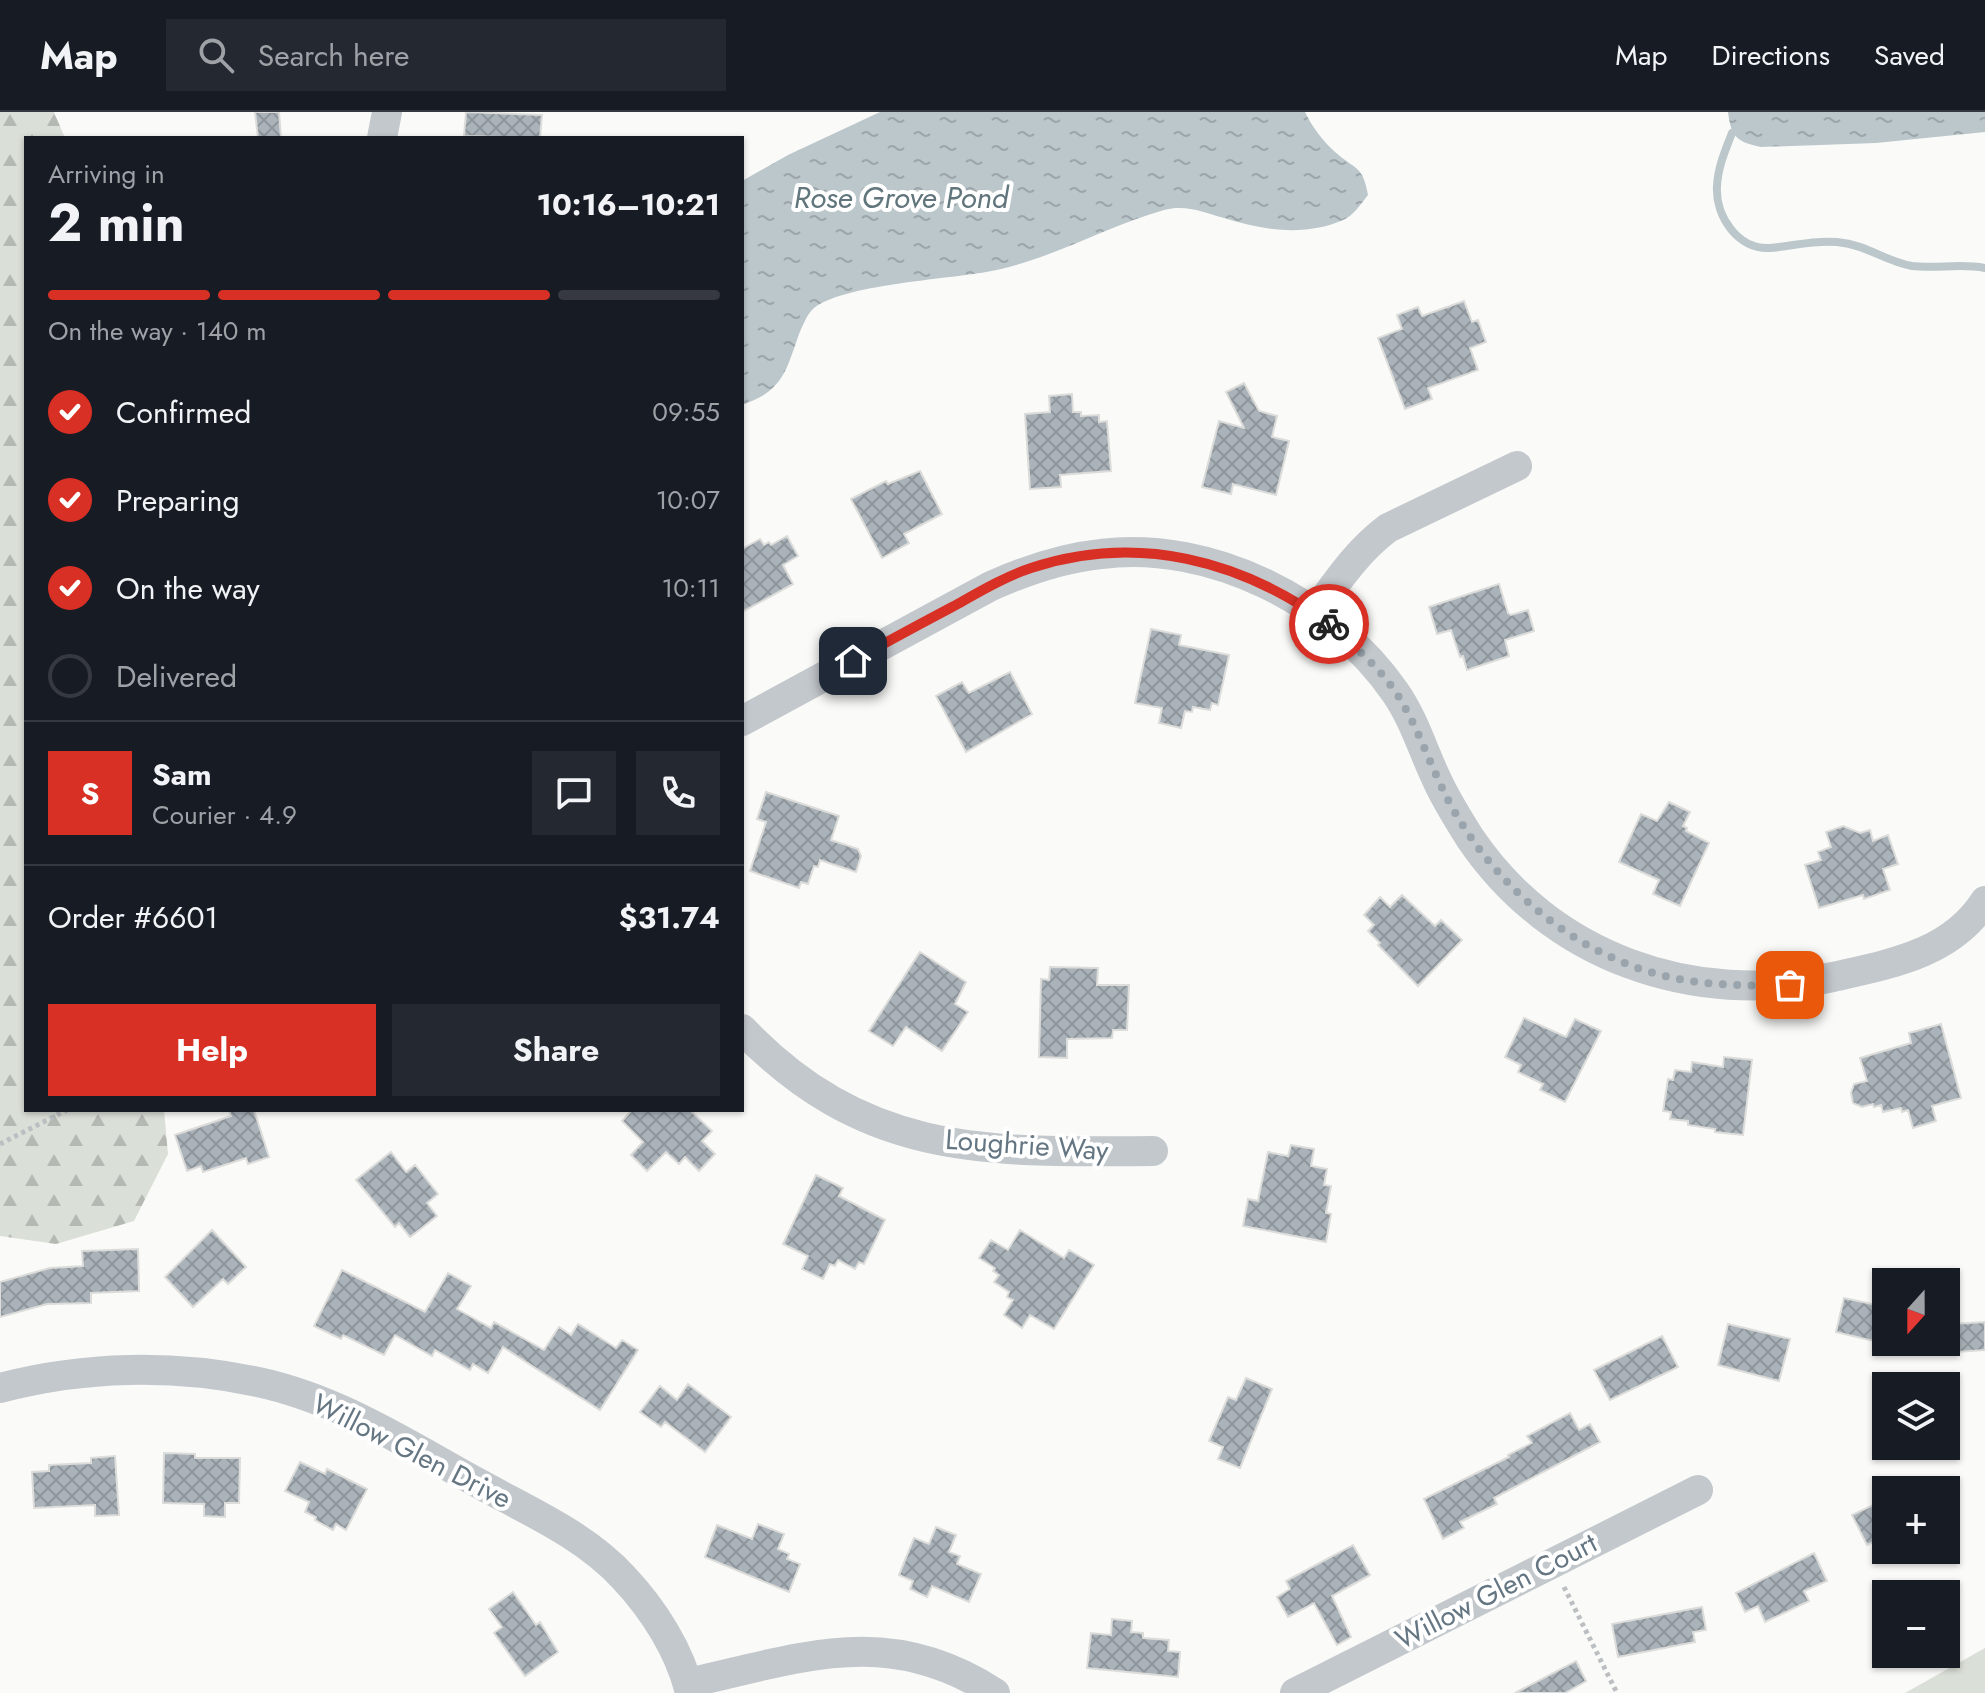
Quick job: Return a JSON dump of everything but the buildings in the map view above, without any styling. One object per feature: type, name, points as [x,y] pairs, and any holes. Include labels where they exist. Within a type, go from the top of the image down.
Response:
[{"type":"street","points":[[382,136],[387,112]]},
{"type":"street","points":[[1314,613],[1357,555],[1380,534],[1517,466]]},
{"type":"street","points":[[744,720],[991,586],[1030,569],[1069,558],[1104,553],[1171,555],[1203,561],[1271,587],[1314,613],[1352,644],[1377,668],[1396,693],[1454,811],[1490,863],[1511,887],[1545,917],[1582,942],[1609,955],[1668,977],[1728,985],[1790,985],[1897,963],[1923,953],[1960,930],[1984,904]]},
{"type":"street","name":"Loughrie Way","points":[[744,1031],[763,1051],[846,1110],[913,1135],[946,1143],[1008,1150],[1153,1151]]},
{"type":"street","name":"Willow Glen Drive","points":[[0,1388],[83,1372],[141,1369],[195,1372],[258,1382],[327,1404],[454,1470],[593,1549],[624,1577],[652,1611],[672,1646],[689,1688]]},
{"type":"street","name":"Willow Glen Court","points":[[1295,1693],[1698,1490]]},
{"type":"street","points":[[689,1688],[831,1652],[871,1650],[907,1655],[943,1665],[995,1693]]},
{"type":"path","points":[[0,1144],[63,1112]]},
{"type":"path","points":[[1552,1563],[1617,1693]]},
{"type":"green space","points":[[0,112],[54,112],[64,136],[24,136],[24,1112],[164,1112],[168,1154],[134,1221],[56,1244],[0,1236]]},
{"type":"green space","points":[[1985,1648],[1985,1693],[1905,1693],[1949,1668],[1960,1668],[1960,1662]]},
{"type":"water","name":"Rose Grove Pond","points":[[880,112],[1305,112],[1326,143],[1361,173],[1368,195],[1343,220],[1298,230],[1268,228],[1194,210],[1172,208],[1009,267],[871,288],[828,300],[807,316],[786,369],[775,386],[744,404],[744,180],[788,155]]},
{"type":"water","points":[[1728,112],[1985,112],[1985,132],[1876,143],[1761,147],[1746,143],[1733,133]]},
{"type":"waterway","points":[[1732,133],[1722,159],[1717,197],[1724,219],[1748,243],[1770,248],[1837,242],[1858,246],[1912,266],[1985,268]]},
{"type":"way so far","points":[[1329,624],[1377,668],[1396,693],[1437,779],[1471,839],[1511,887],[1533,907],[1582,942],[1668,977],[1728,985],[1790,985]]},
{"type":"route","points":[[853,661],[991,586],[1030,569],[1069,558],[1104,553],[1171,555],[1203,561],[1271,587],[1329,624]]}]
